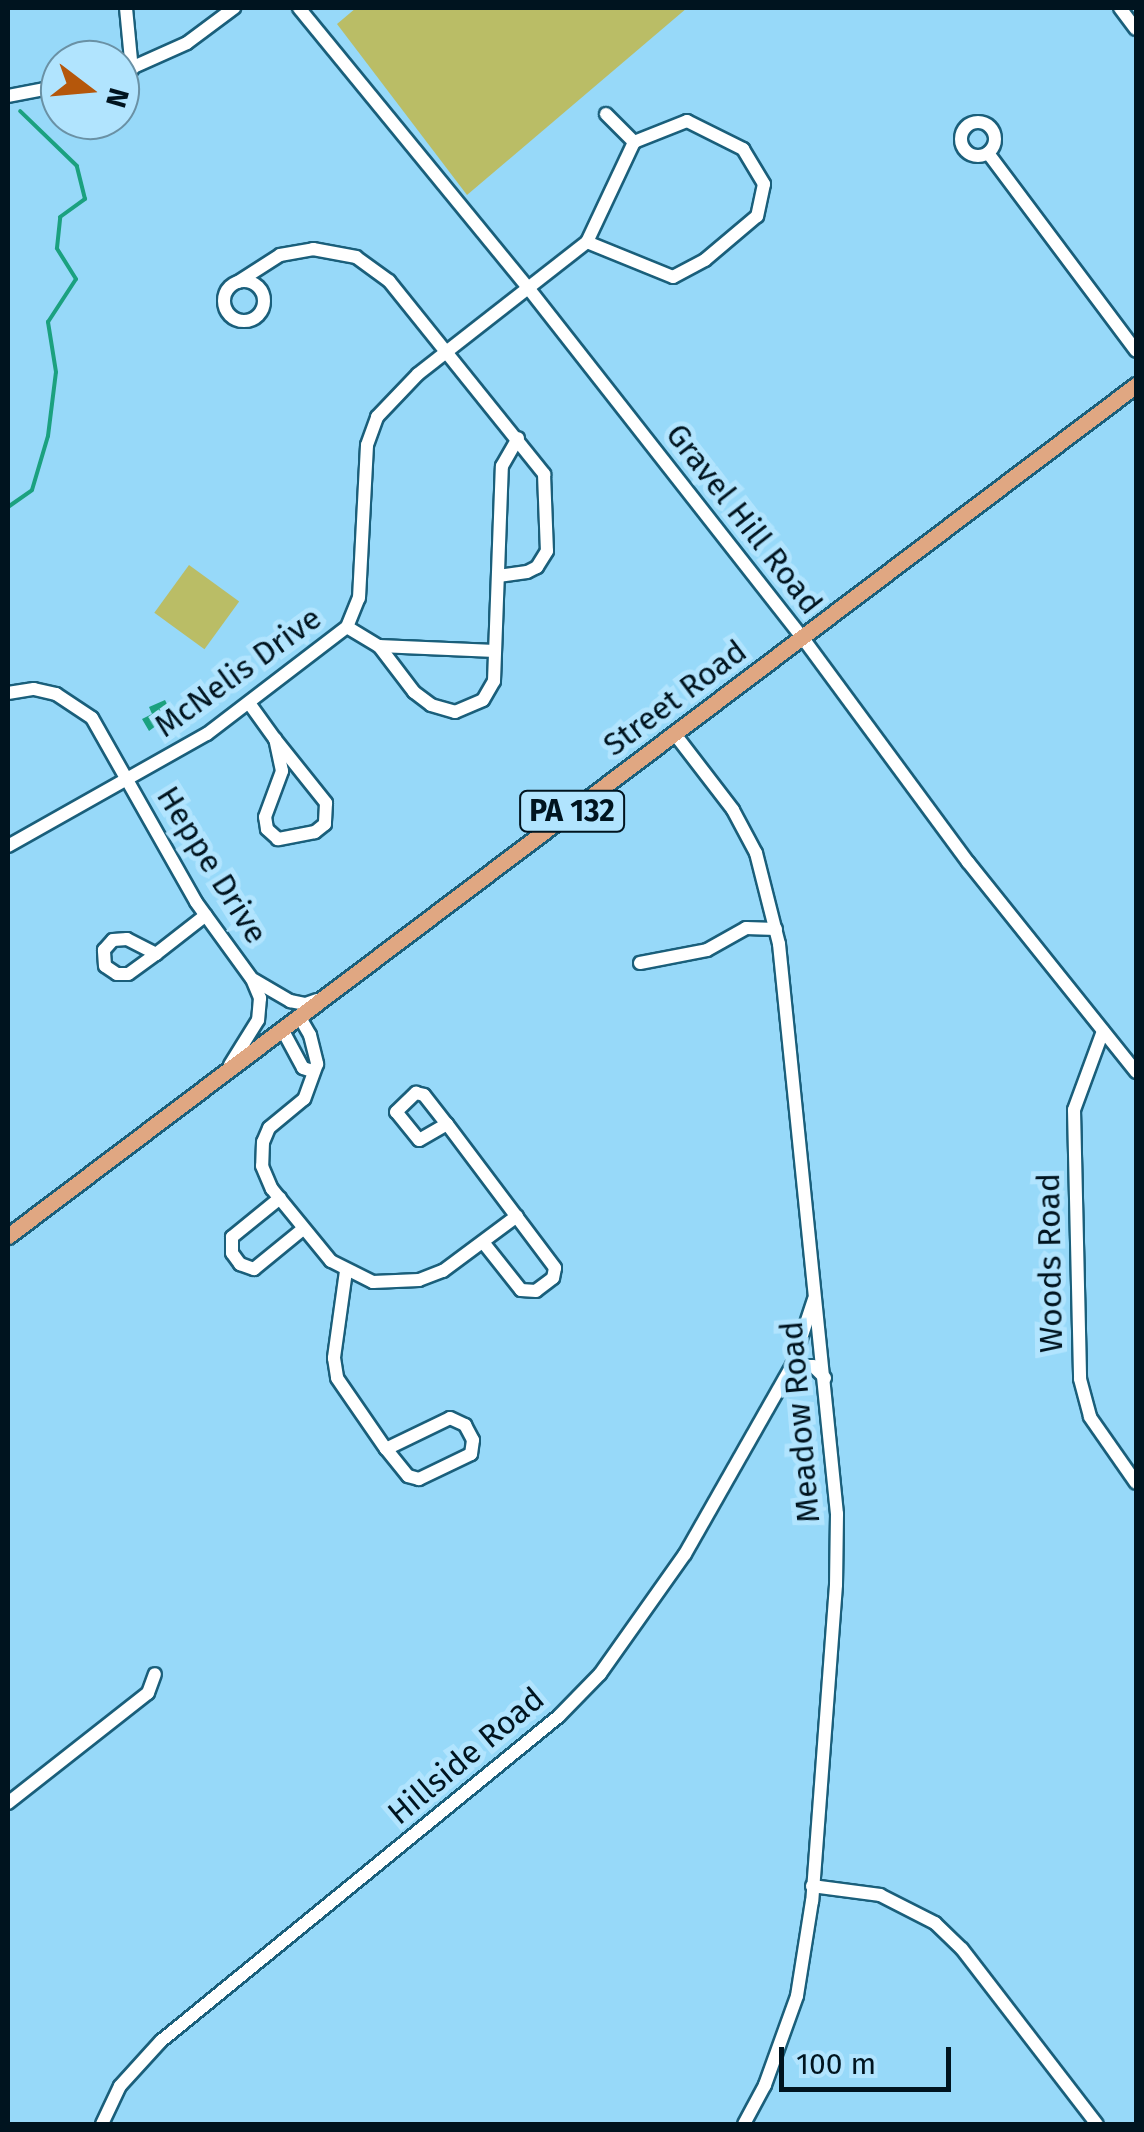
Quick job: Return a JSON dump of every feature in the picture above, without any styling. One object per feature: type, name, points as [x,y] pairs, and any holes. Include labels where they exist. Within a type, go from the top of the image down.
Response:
[{"type":"main road","name":"Street Road","points":[[8,1236],[1136,385]]},
{"type":"street","points":[[126,8],[126,40]]},
{"type":"street","points":[[140,66],[187,44],[234,8]]},
{"type":"street","name":"Gravel Hill Road","points":[[299,8],[529,288],[802,637],[968,862],[1136,1072]]},
{"type":"street","points":[[1120,8],[1136,30]]},
{"type":"street","points":[[8,96],[40,90]]},
{"type":"street","points":[[606,114],[634,142]]},
{"type":"street","points":[[687,121],[743,149],[764,184],[757,216],[705,260],[673,277],[586,242],[634,142],[687,121]]},
{"type":"street","points":[[988,153],[1136,351]]},
{"type":"street","name":"McNelis Drive","points":[[8,846],[208,734],[347,627],[361,584],[372,430],[392,396],[586,242]]},
{"type":"street","points":[[238,282],[280,255],[313,248],[343,252],[379,271],[544,474],[549,543],[537,567],[498,576]]},
{"type":"street","points":[[347,627],[378,646],[422,700],[455,712],[476,706],[490,692],[502,466],[518,438]]},
{"type":"street","points":[[378,646],[495,650]]},
{"type":"street","name":"Heppe Drive","points":[[8,693],[34,689],[56,694],[83,708],[101,730],[126,781],[206,915],[252,979],[260,998],[258,1020],[226,1072]]},
{"type":"street","points":[[249,703],[326,803],[326,824],[315,832],[284,840],[267,829],[267,810],[282,771],[275,739]]},
{"type":"street","name":"Meadow Road","points":[[674,733],[744,829],[756,853],[776,929],[790,1020],[837,1514],[836,1585],[812,1886],[797,1996],[765,2084],[744,2124]]},
{"type":"street","points":[[156,954],[206,915]]},
{"type":"street","points":[[640,963],[707,950],[746,928],[776,929]]},
{"type":"street","name":"Heppe Drive","points":[[252,979],[290,1001],[306,1004],[327,996]]},
{"type":"street","points":[[298,1016],[316,1051],[317,1064],[304,1098],[276,1119],[263,1142],[262,1166],[304,1230],[346,1270],[373,1282],[419,1280],[444,1270],[517,1216]]},
{"type":"street","points":[[282,1029],[304,1068],[312,1071]]},
{"type":"street","name":"Woods Road","points":[[1104,1031],[1074,1110],[1080,1379],[1090,1417],[1136,1483]]},
{"type":"street","points":[[447,1124],[555,1268],[553,1278],[536,1291],[521,1290],[483,1242]]},
{"type":"street","points":[[280,1198],[232,1237],[232,1253],[240,1264],[254,1269],[304,1230]]},
{"type":"street","points":[[346,1270],[334,1358],[337,1378],[386,1449],[408,1476],[419,1479],[466,1458],[474,1448],[465,1426],[456,1418],[386,1449]]},
{"type":"street","name":"Hillside Road","points":[[102,2124],[120,2086],[161,2041],[560,1716],[600,1674],[686,1554],[792,1366],[816,1292]]},
{"type":"street","points":[[792,1366],[812,1366],[825,1378]]},
{"type":"street","points":[[8,1803],[148,1694],[155,1674]]},
{"type":"street","points":[[812,1886],[880,1895],[935,1923],[962,1949],[1097,2124]]},
{"type":"shaded area","points":[[356,8],[687,8],[467,195],[337,24]]},
{"type":"shaded area","points":[[189,565],[239,601],[204,649],[154,613]]},
{"type":"shaded area","points":[[165,700],[172,714],[149,731],[142,719],[152,714],[149,707]]},
{"type":"waterway","points":[[8,507],[32,490],[48,436],[56,372],[48,322],[76,279],[57,248],[60,217],[85,199],[77,166],[20,111]]}]
